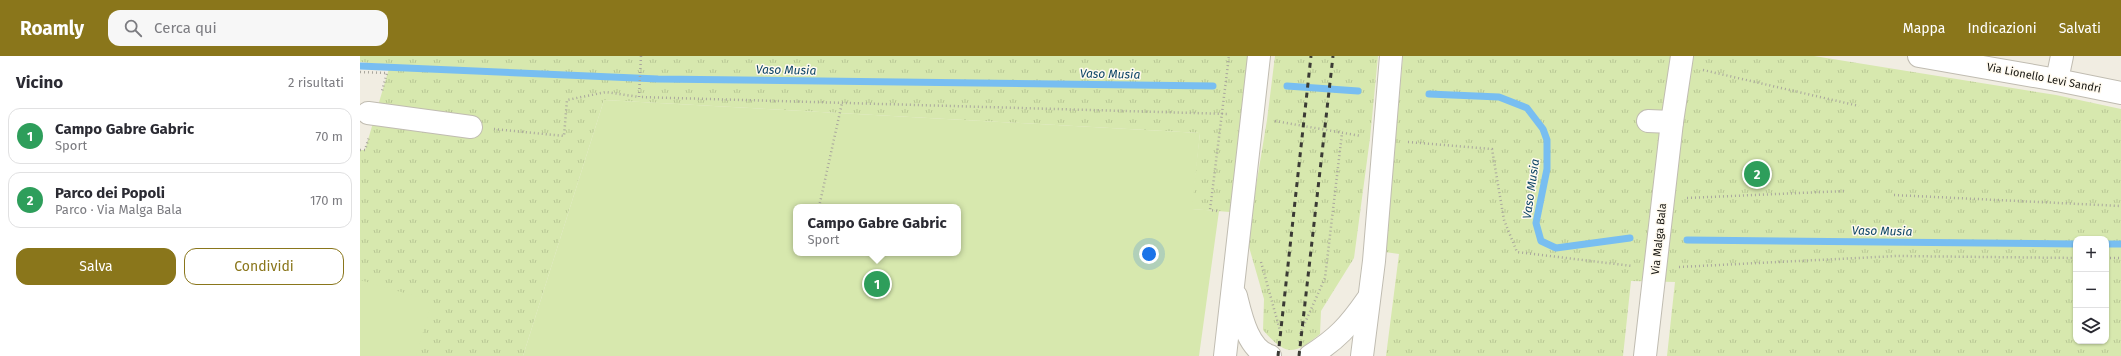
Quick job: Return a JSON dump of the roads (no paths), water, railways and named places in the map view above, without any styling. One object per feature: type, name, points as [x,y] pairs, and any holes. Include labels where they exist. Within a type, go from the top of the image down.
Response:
[{"type":"street","points":[[1225,356],[1258,56]]},
{"type":"street","points":[[1362,356],[1369,298],[1391,56]]},
{"type":"street","name":"Via Lionello Levi Sandri","points":[[1919,56],[2121,93]]},
{"type":"street","points":[[2056,80],[2062,56]]},
{"type":"street","name":"Via Malga Bala","points":[[1645,356],[1672,122],[1681,60]]},
{"type":"street","points":[[368,113],[471,127]]},
{"type":"street","points":[[1648,121],[1672,122]]},
{"type":"street","points":[[1233,286],[1242,321],[1250,338],[1263,354],[1270,356]]},
{"type":"street","points":[[1304,348],[1330,344],[1350,326],[1369,298]]},
{"type":"waterway","name":"Vaso Musia","points":[[360,66],[658,79],[1213,86]]},
{"type":"waterway","name":"Vaso Musia","points":[[1287,86],[1358,91]]},
{"type":"waterway","name":"Vaso Musia","points":[[1429,94],[1499,97],[1527,108],[1543,129],[1547,140],[1547,169],[1536,223],[1541,241],[1556,248],[1630,238]]},
{"type":"waterway","name":"Vaso Musia","points":[[1687,240],[2073,244]]},
{"type":"waterway","name":"Vaso Musia","points":[[2109,244],[2121,244]]},
{"type":"railway","points":[[1278,356],[1311,56]]},
{"type":"railway","points":[[1299,356],[1333,56]]},
{"type":"place","name":"Parco dei Popoli","points":[[1757,174]]},
{"type":"place","name":"Campo Gabre Gabric","points":[[877,284]]}]
